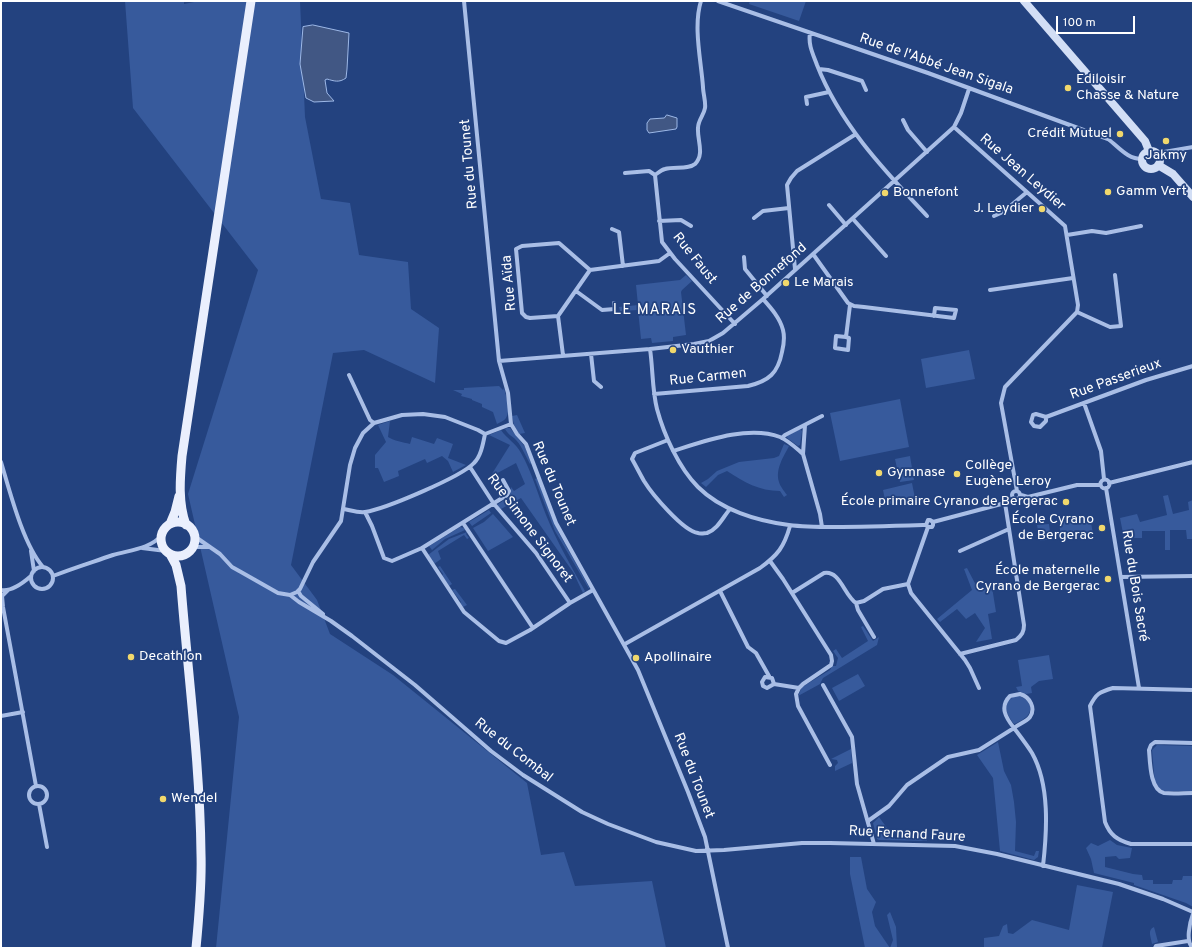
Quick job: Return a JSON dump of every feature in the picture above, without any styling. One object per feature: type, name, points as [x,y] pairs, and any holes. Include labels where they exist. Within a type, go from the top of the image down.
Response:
[{"type":"main road","points":[[196,948],[201,890],[201,854],[196,768],[181,586],[176,565],[161,540],[163,531],[170,524],[175,512],[180,491],[182,456],[188,413],[251,1]]},
{"type":"main road","points":[[1024,1],[1145,140],[1149,151]]},
{"type":"main road","points":[[1149,151],[1158,155],[1160,160],[1158,165],[1154,168],[1149,169],[1143,164],[1142,159],[1144,154],[1149,151]]},
{"type":"main road","points":[[1158,165],[1173,174],[1193,197]]},
{"type":"main road","points":[[180,491],[186,525]]},
{"type":"main road","points":[[170,524],[181,522],[194,533],[194,545],[189,551],[183,564],[181,586]]},
{"type":"main road","points":[[168,552],[179,556],[189,551]]},
{"type":"street","name":"Rue du Tounet","points":[[464,1],[499,361],[508,393],[511,424],[526,444],[556,523],[567,546],[625,644],[652,702],[704,834],[728,948]]},
{"type":"street","points":[[625,173],[648,171],[655,175],[666,168],[690,167],[695,164],[699,158],[698,122],[705,108],[698,26],[698,11],[701,1]]},
{"type":"street","name":"Rue de l'Abbé Jean Sigala","points":[[718,1],[928,73],[1108,139],[1128,156],[1142,159]]},
{"type":"street","points":[[810,33],[809,42],[819,69],[829,92],[840,111],[856,134],[894,181],[926,216]]},
{"type":"street","points":[[819,69],[828,70],[862,81],[866,90]]},
{"type":"street","name":"Rue de Bonnefond","points":[[499,361],[694,344],[709,341],[723,333],[735,324],[954,127],[961,113],[969,89]]},
{"type":"street","points":[[807,104],[806,98],[829,92]]},
{"type":"street","points":[[903,120],[908,130],[927,152]]},
{"type":"street","name":"Rue Jean Leydier","points":[[954,127],[1065,226],[1078,305],[1077,312]]},
{"type":"street","points":[[795,270],[787,185],[797,172],[856,134]]},
{"type":"street","points":[[1158,155],[1164,152],[1193,147]]},
{"type":"street","name":"Rue Faust","points":[[655,175],[662,242],[670,253],[735,324]]},
{"type":"street","points":[[994,216],[1003,212],[1027,192]]},
{"type":"street","points":[[829,205],[846,225]]},
{"type":"street","points":[[754,218],[763,211],[789,208]]},
{"type":"street","points":[[853,218],[886,256]]},
{"type":"street","points":[[660,221],[681,220],[691,226]]},
{"type":"street","points":[[1067,235],[1092,232],[1106,233],[1141,226]]},
{"type":"street","points":[[612,229],[619,232],[623,266]]},
{"type":"street","name":"Rue Aïda","points":[[558,316],[530,318],[526,317],[522,313],[516,249],[522,246],[559,243],[590,270]]},
{"type":"street","points":[[563,355],[558,316],[590,270],[659,261],[670,253]]},
{"type":"street","points":[[813,254],[850,305],[934,316],[954,318],[956,310],[935,308],[934,316]]},
{"type":"street","name":"Rue Carmen","points":[[654,394],[748,386],[761,383],[770,377],[778,367],[784,342],[783,329],[765,297],[745,269],[744,257]]},
{"type":"street","points":[[1115,275],[1121,326],[1110,327],[1077,312],[1005,387],[1003,391],[1001,403],[1018,491],[1021,495],[1028,497],[1077,485],[1100,485],[1102,488],[1106,488],[1109,483],[1193,462]]},
{"type":"street","points":[[990,290],[1073,278]]},
{"type":"street","points":[[576,291],[602,310],[615,309],[614,303]]},
{"type":"street","points":[[846,337],[836,336],[835,348],[848,350],[849,338],[846,337],[850,305]]},
{"type":"street","points":[[650,349],[657,410],[668,440],[680,462],[698,487],[717,502],[730,509],[764,521],[790,526],[927,526]]},
{"type":"street","points":[[591,354],[594,381],[601,387]]},
{"type":"street","name":"Rue Passerieux","points":[[1046,417],[1161,375],[1193,366]]},
{"type":"street","points":[[348,375],[370,420],[374,423]]},
{"type":"street","points":[[1084,403],[1101,451],[1104,479],[1101,480],[1100,485]]},
{"type":"street","points":[[290,595],[293,595],[298,591],[313,562],[341,521],[350,465],[355,448],[363,433],[374,423],[402,415],[423,414],[445,417],[485,434]]},
{"type":"street","points":[[782,438],[822,416]]},
{"type":"street","points":[[485,434],[511,424]]},
{"type":"street","points":[[805,425],[802,454],[820,514],[822,526]]},
{"type":"street","points":[[673,450],[729,435],[758,433],[782,438],[797,448],[802,454]]},
{"type":"street","points":[[344,509],[365,512],[404,499],[454,477],[475,462],[482,450],[485,434]]},
{"type":"street","points":[[668,440],[635,452],[632,459],[644,481],[657,500],[690,530],[698,534],[713,530],[718,526],[730,509]]},
{"type":"street","points":[[1,462],[18,518],[31,548],[43,567],[50,570],[53,576],[53,582],[48,588],[43,590],[34,586],[18,585]]},
{"type":"street","name":"Rue Simone Signoret","points":[[470,467],[494,504],[536,553],[570,603]]},
{"type":"street","points":[[1104,479],[1108,480],[1109,483]]},
{"type":"street","points":[[365,512],[384,558],[388,561],[397,560],[422,548],[463,524],[509,493],[503,480]]},
{"type":"street","name":"Rue du Bois Sacré","points":[[1106,488],[1139,688]]},
{"type":"street","points":[[1014,499],[1012,496],[1013,493],[1018,491]]},
{"type":"street","points":[[979,688],[970,668],[911,593],[908,584],[928,520],[933,522],[1005,503],[1014,499],[1017,500],[1021,495]]},
{"type":"street","points":[[960,654],[1016,640],[1024,631],[1005,503]]},
{"type":"street","points":[[463,524],[533,628]]},
{"type":"street","points":[[625,644],[770,562],[785,542],[790,526]]},
{"type":"street","points":[[960,551],[1009,529]]},
{"type":"street","name":"Rue du Combal","points":[[194,533],[209,547],[220,554],[232,567],[278,593],[290,595],[331,621]]},
{"type":"street","points":[[53,576],[115,554],[141,548],[158,539],[162,535]]},
{"type":"street","points":[[189,551],[196,547],[209,547]]},
{"type":"street","points":[[31,548],[34,571]]},
{"type":"street","points":[[141,548],[168,552]]},
{"type":"street","points":[[422,548],[464,612],[499,641],[506,643],[533,628],[570,603],[593,590]]},
{"type":"street","points":[[770,562],[828,650],[832,661],[828,668],[799,688],[796,694],[798,706],[830,765]]},
{"type":"street","points":[[36,786],[2,596],[8,590],[31,576],[38,568],[43,567]]},
{"type":"street","points":[[792,594],[824,573],[829,572],[834,574],[849,598],[856,603],[858,610],[874,638]]},
{"type":"street","points":[[31,576],[31,582],[34,586]]},
{"type":"street","points":[[1121,577],[1193,576]]},
{"type":"street","points":[[856,603],[864,601],[883,589],[908,584]]},
{"type":"street","points":[[1,590],[8,590]]},
{"type":"street","name":"Rue du Combal","points":[[298,591],[301,596],[331,621],[415,684],[496,755],[549,792],[582,812],[601,821],[656,842],[696,851],[708,851]]},
{"type":"street","points":[[720,591],[748,646],[756,653],[769,676],[772,678],[774,684]]},
{"type":"street","points":[[769,676],[762,680],[763,686],[767,688],[774,684],[799,688]]},
{"type":"street","points":[[824,685],[852,737],[857,784],[874,844]]},
{"type":"street","points":[[1193,690],[1112,688],[1095,696],[1090,706],[1090,717],[1105,822],[1114,838],[1131,844],[1193,844]]},
{"type":"street","points":[[868,821],[889,806],[907,785],[948,757],[979,750],[1014,728],[1026,720],[1032,713],[1031,703],[1020,694],[1010,696],[1004,704],[1005,714],[1014,728],[1032,754],[1037,766],[1047,819],[1043,866]]},
{"type":"street","points":[[1,716],[22,712]]},
{"type":"street","points":[[1193,743],[1155,742],[1151,745],[1149,750],[1153,783],[1157,790],[1163,793],[1193,793]]},
{"type":"street","points":[[36,786],[43,788],[46,792],[46,799],[40,804],[34,803],[29,798],[30,790],[36,786]]},
{"type":"street","points":[[40,804],[47,847]]},
{"type":"street","name":"Rue Fernand Faure","points":[[708,851],[802,843],[955,846],[997,854],[1119,884],[1193,913]]},
{"type":"street","points":[[1192,948],[1188,941],[1193,913]]},
{"type":"street","points":[[1155,948],[1156,946],[1188,941]]},
{"type":"shaded area","points":[[125,1],[184,1],[184,4],[199,1],[300,1],[305,117],[321,199],[350,203],[359,255],[408,262],[411,309],[439,328],[435,383],[364,350],[333,353],[291,565],[317,600],[330,634],[393,675],[527,783],[541,855],[564,852],[575,886],[652,881],[666,948],[216,948],[239,717],[188,494],[258,270],[133,108]]},
{"type":"shaded area","points":[[750,1],[806,1],[799,21],[749,4]]},
{"type":"shaded area","points":[[313,25],[349,33],[346,78],[339,81],[325,80],[327,93],[334,101],[314,102],[306,98],[300,64],[303,27]]},
{"type":"shaded area","points":[[667,115],[677,118],[676,129],[649,133],[647,130],[647,123],[650,119],[664,118]]},
{"type":"shaded area","points":[[686,275],[692,281],[681,292],[686,335],[673,337],[673,341],[652,343],[651,338],[641,339],[638,310],[620,311],[619,307],[638,305],[636,285],[680,280]]},
{"type":"shaded area","points":[[969,350],[975,379],[926,388],[921,359]]},
{"type":"shaded area","points":[[499,386],[503,390],[504,388],[508,403],[508,411],[505,419],[497,424],[493,412],[482,407],[482,404],[461,396],[462,394],[453,390],[464,390],[464,388]]},
{"type":"shaded area","points":[[900,399],[909,447],[840,461],[830,413]]},
{"type":"shaded area","points":[[517,415],[525,433],[519,434],[514,425],[512,416]]},
{"type":"shaded area","points":[[390,421],[388,437],[410,444],[412,437],[434,444],[437,438],[453,444],[448,458],[466,465],[453,472],[448,461],[442,456],[427,463],[425,459],[398,471],[399,476],[384,482],[378,468],[375,468],[375,455],[386,442],[378,425]]},
{"type":"shaded area","points":[[510,428],[525,447],[531,463],[530,464],[519,443],[505,429]]},
{"type":"shaded area","points":[[800,429],[802,431],[800,445],[798,446],[786,436]]},
{"type":"shaded area","points":[[501,430],[517,446],[525,460],[550,525],[564,554],[585,591],[583,593],[573,572],[521,498],[501,509],[497,505],[510,496],[511,487],[514,491],[525,484],[516,463],[490,477],[510,445],[489,435]]},
{"type":"shaded area","points":[[784,444],[789,446],[779,468],[778,477],[780,485],[787,495],[784,497],[780,491],[758,488],[727,471],[718,475],[706,487],[701,483],[717,471],[739,462],[774,458],[779,456]]},
{"type":"shaded area","points":[[910,456],[914,480],[900,482],[895,459]]},
{"type":"shaded area","points":[[537,478],[559,533],[589,589],[555,531],[535,479]]},
{"type":"shaded area","points":[[912,483],[915,498],[886,505],[883,490]]},
{"type":"shaded area","points":[[1168,495],[1173,514],[1189,510],[1188,502],[1193,500],[1193,539],[1187,539],[1186,530],[1170,530],[1170,550],[1165,550],[1165,531],[1142,531],[1142,538],[1124,538],[1120,518],[1137,514],[1140,522],[1167,515],[1163,496]]},
{"type":"shaded area","points":[[489,510],[491,513],[472,526],[469,522]]},
{"type":"shaded area","points":[[493,514],[513,537],[488,551],[473,528],[484,522]]},
{"type":"shaded area","points":[[1090,517],[1093,534],[1061,538],[1059,522]]},
{"type":"shaded area","points":[[1049,524],[1051,539],[1040,541],[1037,525]]},
{"type":"shaded area","points":[[460,527],[464,528],[465,530],[445,539],[432,550],[429,546]]},
{"type":"shaded area","points":[[467,532],[466,534],[469,538],[467,539],[464,535],[438,551],[441,559],[434,564],[428,555],[449,539]]},
{"type":"shaded area","points":[[440,566],[452,584],[449,586],[442,576],[443,574],[438,567]]},
{"type":"shaded area","points":[[967,568],[978,589],[992,587],[996,612],[988,614],[992,639],[976,642],[985,628],[975,613],[966,619],[957,609],[940,622],[937,619],[972,590],[964,569]]},
{"type":"shaded area","points":[[455,589],[467,605],[463,607],[460,603],[461,602],[452,590]]},
{"type":"shaded area","points":[[863,626],[873,641],[879,637],[877,645],[823,678],[820,684],[798,696],[802,687],[830,670],[832,666],[836,666],[838,658],[833,651],[836,649],[842,658],[868,641],[861,627]]},
{"type":"shaded area","points":[[1049,655],[1053,679],[1039,681],[1031,687],[1032,693],[1026,694],[1018,691],[1016,687],[1022,686],[1018,660]]},
{"type":"shaded area","points":[[858,674],[865,686],[839,701],[832,688]]},
{"type":"shaded area","points":[[1015,696],[1022,697],[1028,702],[1030,705],[1030,712],[1022,720],[1014,724],[1007,713],[1006,706],[1010,699]]},
{"type":"shaded area","points":[[998,742],[1004,771],[1011,785],[1014,802],[1016,822],[1015,851],[1034,856],[1036,851],[1039,851],[1038,857],[1034,860],[1000,851],[993,778],[977,755]]},
{"type":"shaded area","points":[[1157,745],[1193,746],[1193,791],[1162,791],[1158,789],[1155,784],[1152,750]]},
{"type":"shaded area","points":[[851,749],[852,763],[835,771],[835,766],[838,763],[837,760],[831,759]]},
{"type":"shaded area","points":[[879,817],[895,839],[927,839],[927,841],[877,839],[873,823]]},
{"type":"shaded area","points":[[1110,840],[1117,845],[1132,848],[1130,858],[1119,859],[1116,856],[1105,857],[1105,867],[1142,875],[1143,880],[1153,880],[1153,884],[1172,884],[1173,880],[1182,880],[1183,876],[1193,876],[1193,907],[1186,903],[1134,885],[1134,883],[1094,873],[1091,859],[1086,848],[1091,843],[1098,846]]},
{"type":"shaded area","points":[[850,857],[861,857],[867,889],[876,902],[872,912],[875,926],[890,948],[865,948],[850,874]]},
{"type":"shaded area","points":[[1077,885],[1113,892],[1102,948],[984,948],[984,938],[999,936],[1003,926],[1007,924],[1008,933],[1013,934],[1032,920],[1069,930]]},
{"type":"shaded area","points":[[890,912],[896,927],[897,948],[890,948],[893,940],[887,915]]},
{"type":"shaded area","points":[[1154,927],[1158,942],[1152,944],[1150,932]]},
{"type":"place","name":"Ediloisir Chasse & Nature","points":[[1068,88]]},
{"type":"place","name":"Crédit Mutuel","points":[[1120,134]]},
{"type":"place","name":"Jakmy","points":[[1166,141]]},
{"type":"place","name":"Gamm Vert","points":[[1108,192]]},
{"type":"place","name":"Bonnefont","points":[[885,193]]},
{"type":"place","name":"J. Leydier","points":[[1042,209]]},
{"type":"place","name":"Le Marais","points":[[786,283]]},
{"type":"place","name":"Vauthier","points":[[673,350]]},
{"type":"place","name":"Gymnase","points":[[879,473]]},
{"type":"place","name":"Collège Eugène Leroy","points":[[957,474]]},
{"type":"place","name":"École primaire Cyrano de Bergerac","points":[[1066,502]]},
{"type":"place","name":"École Cyrano de Bergerac","points":[[1102,528]]},
{"type":"place","name":"École maternelle Cyrano de Bergerac","points":[[1108,579]]},
{"type":"place","name":"Decathlon","points":[[131,657]]},
{"type":"place","name":"Apollinaire","points":[[636,658]]},
{"type":"place","name":"Wendel","points":[[163,799]]},
{"type":"district","name":"LE MARAIS","points":[[655,311]]}]
